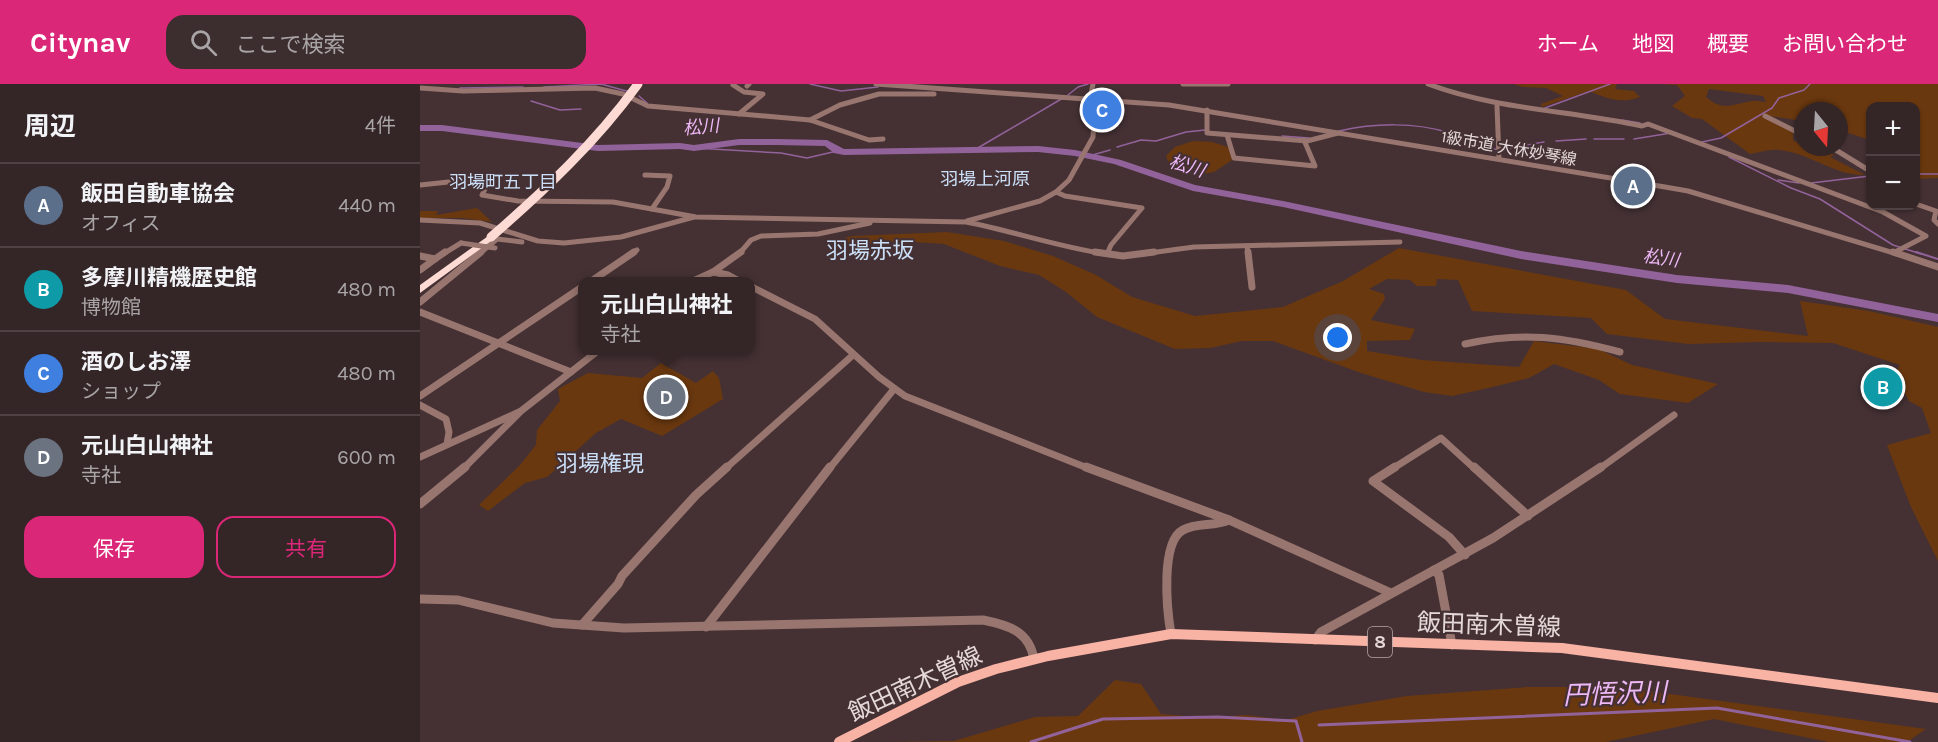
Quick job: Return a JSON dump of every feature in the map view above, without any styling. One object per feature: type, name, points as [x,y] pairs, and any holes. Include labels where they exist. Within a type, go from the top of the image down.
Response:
[{"type":"highway","points":[[420,283],[487,236],[571,156],[594,131],[630,84]]},
{"type":"highway","points":[[420,290],[581,156],[602,133],[638,84]]},
{"type":"main road","name":"飯田南木曽線","points":[[839,742],[958,682],[1034,659],[1171,634],[1562,648],[1938,698]]},
{"type":"street","points":[[876,84],[978,93]]},
{"type":"street","points":[[966,222],[1040,201],[1056,192],[1069,180],[1089,145],[1095,122],[1090,99],[1093,84]]},
{"type":"street","points":[[1183,84],[1228,84]]},
{"type":"street","points":[[1428,84],[1497,106],[1645,125],[1702,142],[1742,160],[1765,166],[1883,212],[1926,236],[1899,249]]},
{"type":"street","points":[[420,88],[603,85],[636,97],[648,106],[810,120],[869,140],[883,140]]},
{"type":"street","points":[[734,85],[744,92],[763,94],[739,114]]},
{"type":"street","points":[[810,120],[840,105],[879,94],[978,93]]},
{"type":"street","name":"1級市道 大休妙琴線","points":[[978,93],[1090,99],[1207,110],[1688,192],[1899,249],[1938,267]]},
{"type":"street","points":[[1497,106],[1499,159]]},
{"type":"street","points":[[1207,110],[1207,130],[1227,135],[1304,140],[1320,139],[1340,133]]},
{"type":"street","points":[[1764,116],[1794,131]]},
{"type":"street","points":[[1227,135],[1234,158],[1315,166],[1304,140]]},
{"type":"street","points":[[1846,156],[1866,169]]},
{"type":"street","points":[[645,175],[670,176],[668,187],[652,209]]},
{"type":"street","points":[[420,185],[486,177],[490,179],[482,195],[518,201],[613,202],[696,217],[966,222],[999,228],[1066,248],[1123,256],[1166,249],[1368,241],[1400,242]]},
{"type":"street","points":[[1056,192],[1065,196],[1143,208],[1111,245],[1107,254]]},
{"type":"street","points":[[1920,205],[1936,211],[1935,220],[1938,224]]},
{"type":"street","points":[[420,302],[497,240],[550,246],[635,233],[696,217]]},
{"type":"street","points":[[702,277],[738,255],[751,240],[761,236],[818,234],[886,219]]},
{"type":"street","points":[[420,220],[456,220],[489,225],[518,236],[544,242],[576,242]]},
{"type":"street","points":[[420,270],[458,243],[495,248]]},
{"type":"street","points":[[1247,246],[1252,287]]},
{"type":"street","points":[[597,277],[637,250]]},
{"type":"street","points":[[420,256],[435,259]]},
{"type":"street","points":[[713,272],[732,277]]},
{"type":"street","points":[[755,289],[815,319],[853,355],[905,396],[1061,458],[1229,520],[1391,593]]},
{"type":"street","points":[[420,396],[578,290]]},
{"type":"street","points":[[420,312],[571,372]]},
{"type":"street","points":[[1465,344],[1507,334],[1528,335],[1587,343],[1620,352]]},
{"type":"street","points":[[420,504],[461,471],[521,411],[594,355]]},
{"type":"street","points":[[582,625],[618,584],[622,576],[696,495],[853,355]]},
{"type":"street","points":[[706,627],[894,388]]},
{"type":"street","points":[[420,405],[446,419],[449,432],[447,444]]},
{"type":"street","points":[[420,458],[521,411]]},
{"type":"street","points":[[1315,640],[1321,632],[1465,555],[1528,516],[1674,415]]},
{"type":"street","points":[[1465,555],[1449,537],[1373,481],[1441,438],[1528,516]]},
{"type":"street","points":[[1171,634],[1167,615],[1169,550],[1172,541],[1176,534],[1186,527],[1218,525],[1229,520]]},
{"type":"street","points":[[1434,570],[1439,575],[1452,645]]},
{"type":"street","points":[[420,599],[458,600],[553,623],[624,628],[983,620],[1013,626],[1028,642],[1034,659]]},
{"type":"shaded area","points":[[1514,84],[1617,84],[1615,89],[1634,91],[1640,97],[1614,100],[1589,91],[1542,107],[1541,104],[1563,96],[1546,88],[1522,87]]},
{"type":"shaded area","points":[[1660,84],[1938,84],[1938,178],[1920,179],[1920,102],[1866,102],[1866,139],[1848,133],[1848,102],[1794,102],[1794,120],[1769,116],[1793,133],[1794,153],[1775,150],[1750,154],[1702,119],[1692,118],[1672,106],[1685,96],[1677,85]],"holes":[[[1709,89],[1763,96],[1766,102],[1754,101],[1723,106],[1706,97]]]},
{"type":"shaded area","points":[[1193,141],[1212,142],[1228,147],[1232,160],[1214,172],[1203,174],[1168,161],[1166,156],[1175,147]]},
{"type":"shaded area","points":[[1802,156],[1832,156],[1830,157],[1865,175],[1843,172]]},
{"type":"shaded area","points":[[477,208],[492,222],[462,218],[420,218],[420,211],[438,211],[436,215]]},
{"type":"shaded area","points":[[947,232],[1004,241],[1053,256],[1096,275],[1132,297],[1195,316],[1283,307],[1343,281],[1399,248],[1626,290],[1665,319],[1808,336],[1800,301],[1869,311],[1938,327],[1938,561],[1911,507],[1887,445],[1931,433],[1922,408],[1909,401],[1894,375],[1900,365],[1833,343],[1688,344],[1607,334],[1591,318],[1472,311],[1458,280],[1437,279],[1436,286],[1417,286],[1410,280],[1387,279],[1369,289],[1384,294],[1385,299],[1371,320],[1415,329],[1410,340],[1367,341],[1367,351],[1422,360],[1519,367],[1534,341],[1598,349],[1632,365],[1718,384],[1688,403],[1620,394],[1599,380],[1554,364],[1529,378],[1452,396],[1424,392],[1361,373],[1273,341],[1242,341],[1210,348],[1175,349],[1097,317],[1066,292],[1039,275],[1000,266],[944,244],[899,241],[833,246],[837,240],[852,236]]},
{"type":"shaded area","points":[[661,363],[696,383],[713,371],[719,378],[723,399],[662,436],[621,419],[596,433],[547,477],[525,483],[488,511],[479,505],[519,466],[536,445],[537,430],[560,401],[558,389],[588,373],[642,378]]},
{"type":"shaded area","points":[[1115,680],[1141,684],[1161,714],[1208,718],[1245,715],[1287,720],[1317,711],[1407,696],[1528,687],[1568,687],[1648,691],[1926,729],[1907,742],[1829,742],[1714,719],[1606,742],[888,742],[954,741],[1035,717],[1078,716]]},
{"type":"waterway","points":[[544,87],[601,84],[630,92]]},
{"type":"waterway","points":[[810,84],[841,91],[878,87]]},
{"type":"waterway","points":[[1068,95],[1078,87],[1088,84]]},
{"type":"waterway","points":[[1545,108],[1610,84]]},
{"type":"waterway","points":[[1702,142],[1721,138],[1772,108],[1779,98],[1804,90],[1810,84]]},
{"type":"waterway","points":[[460,88],[523,87]]},
{"type":"waterway","points":[[639,96],[647,103]]},
{"type":"waterway","points":[[976,149],[1063,98]]},
{"type":"waterway","points":[[531,101],[560,110],[581,109]]},
{"type":"waterway","points":[[1622,120],[1640,123]]},
{"type":"waterway","points":[[1339,131],[1366,126],[1409,125],[1437,129],[1480,147],[1491,149],[1506,149],[1544,142]]},
{"type":"waterway","name":"松川","points":[[420,128],[442,128],[598,148],[680,146],[694,148],[739,142],[777,142],[827,143],[837,151],[844,152],[1038,149],[1075,153],[1117,162],[1193,188],[1283,204],[1521,255],[1677,279],[1788,289],[1938,318]]},
{"type":"waterway","points":[[1117,147],[1141,140],[1156,141],[1186,132],[1205,130]]},
{"type":"waterway","points":[[1634,139],[1671,133]]},
{"type":"waterway","points":[[1282,136],[1309,138]]},
{"type":"waterway","points":[[1556,141],[1586,139]]},
{"type":"waterway","points":[[1594,139],[1624,139]]},
{"type":"waterway","points":[[694,148],[781,153],[807,158],[837,151]]},
{"type":"waterway","points":[[1089,156],[1110,150]]},
{"type":"waterway","points":[[1729,157],[1791,188],[1820,199],[1893,245],[1921,254]]},
{"type":"waterway","points":[[1920,174],[1938,174]]},
{"type":"waterway","points":[[1811,183],[1866,176]]},
{"type":"waterway","points":[[1778,180],[1799,183]]},
{"type":"waterway","points":[[1916,252],[1938,259]]},
{"type":"waterway","name":"円悟沢川","points":[[1319,725],[1717,708],[1910,742]]},
{"type":"waterway","name":"円悟沢川","points":[[1031,742],[1103,719],[1218,717],[1296,721],[1302,742]]},
{"type":"place","name":"酒のしお澤","points":[[1102,110]]},
{"type":"place","name":"飯田自動車協会","points":[[1633,186]]},
{"type":"place","name":"多摩川精機歴史館","points":[[1883,387]]},
{"type":"place","name":"元山白山神社","points":[[666,397]]},
{"type":"district","name":"羽場上河原","points":[[985,179]]},
{"type":"district","name":"羽場町五丁目","points":[[503,182]]},
{"type":"district","name":"羽場赤坂","points":[[870,251]]},
{"type":"district","name":"羽場権現","points":[[600,464]]}]
